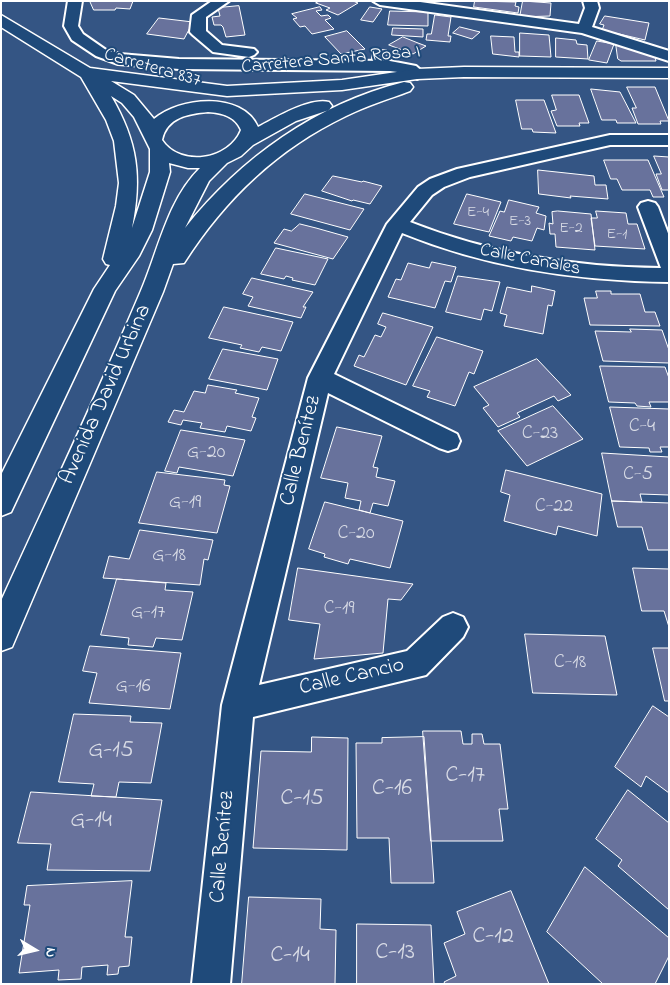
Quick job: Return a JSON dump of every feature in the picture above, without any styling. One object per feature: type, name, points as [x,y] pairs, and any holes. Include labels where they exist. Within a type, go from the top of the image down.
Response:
[{"type":"street","points":[[75,1],[71,26],[77,37],[101,53],[118,59],[150,63],[390,66],[410,69],[417,74]]},
{"type":"street","points":[[222,1],[199,15],[198,32],[218,49],[289,57],[294,59],[297,64]]},
{"type":"street","points":[[380,1],[584,29],[669,56]]},
{"type":"street","points":[[584,29],[592,8],[590,1]]},
{"type":"street","name":"Carretera Santa Rosa I","points":[[1,20],[87,73],[227,91],[342,85],[417,74],[548,71],[669,73]]},
{"type":"street","points":[[87,73],[117,121],[125,142],[130,173],[129,198],[123,230],[105,289]]},
{"type":"street","name":"Carretera 837","points":[[87,73],[217,108]]},
{"type":"street","name":"Carretera 837","points":[[87,73],[128,99],[142,116],[156,142]]},
{"type":"street","points":[[152,292],[190,236],[232,185],[255,165],[310,127],[340,111],[440,74]]},
{"type":"street","name":"Carretera Santa Rosa I","points":[[276,105],[440,74]]},
{"type":"street","name":"Carretera Santa Rosa I","points":[[248,141],[270,127],[308,110],[440,74]]},
{"type":"street","name":"Carretera Santa Rosa I","points":[[217,108],[252,107]]},
{"type":"street","points":[[217,108],[240,115],[249,125],[248,141],[237,151],[220,159],[190,162],[172,158],[156,142],[159,124],[172,115],[189,109],[217,108]]},
{"type":"street","name":"Calle Benítez","points":[[211,984],[238,705],[320,378],[397,224],[425,190],[437,183],[464,173],[610,140],[669,140]]},
{"type":"street","name":"Avenida David Urbina","points":[[1,504],[105,289],[128,256],[142,230],[160,172],[156,142]]},
{"type":"street","name":"Avenida David Urbina","points":[[1,636],[152,292],[172,235],[190,196],[201,178],[220,159]]},
{"type":"street","points":[[648,207],[669,264]]},
{"type":"street","name":"Calle Canales","points":[[397,224],[437,242],[546,268],[613,275],[669,275]]},
{"type":"street","points":[[320,378],[448,441]]},
{"type":"street","name":"Calle Cancio","points":[[238,705],[415,664],[453,627]]},
{"type":"building","points":[[90,1],[133,1],[130,9],[94,10]]},
{"type":"building","points":[[320,1],[353,1],[358,3],[338,15],[326,10],[330,8],[316,3]]},
{"type":"building","points":[[475,1],[516,2],[515,6],[519,7],[518,13],[474,7]]},
{"type":"building","points":[[523,1],[551,3],[550,16],[520,17]]},
{"type":"building","points":[[239,6],[245,35],[226,37],[223,27],[221,25],[214,25],[212,17],[220,16],[218,8]]},
{"type":"building","points":[[320,7],[322,10],[316,11],[321,16],[328,15],[331,18],[325,20],[334,29],[312,34],[305,26],[300,27],[293,19],[297,18],[292,14]]},
{"type":"building","points":[[370,7],[382,9],[373,22],[361,20]]},
{"type":"building","points":[[390,11],[428,12],[428,26],[388,25]]},
{"type":"building","points":[[435,15],[451,17],[448,36],[451,36],[450,42],[426,40],[427,34],[431,34]]},
{"type":"building","points":[[605,16],[649,23],[645,40],[602,30],[604,25],[600,24]]},
{"type":"building","points":[[159,18],[193,22],[184,39],[147,34]]},
{"type":"building","points":[[460,27],[480,32],[472,39],[453,33]]},
{"type":"building","points":[[393,28],[423,29],[423,37],[392,35]]},
{"type":"building","points":[[347,31],[365,49],[341,54],[325,37]]},
{"type":"building","points":[[520,33],[549,35],[551,57],[520,56]]},
{"type":"building","points":[[491,36],[514,37],[515,52],[519,52],[519,57],[493,54]]},
{"type":"building","points":[[403,37],[426,46],[413,54],[389,45]]},
{"type":"building","points":[[556,38],[576,40],[577,44],[587,45],[588,59],[556,57]]},
{"type":"building","points":[[597,41],[614,44],[607,63],[589,60]]},
{"type":"building","points":[[616,44],[654,53],[656,61],[621,61],[618,59]]},
{"type":"building","points":[[372,49],[387,50],[387,59],[372,59]]},
{"type":"building","points":[[627,87],[655,87],[669,121],[660,121],[661,124],[638,124],[632,108],[636,108]]},
{"type":"building","points":[[591,89],[620,92],[636,123],[617,123],[616,120],[602,120]]},
{"type":"building","points":[[552,95],[579,95],[589,123],[579,123],[580,126],[557,126],[551,111],[556,110]]},
{"type":"building","points":[[516,100],[544,100],[556,133],[533,132],[532,129],[522,129]]},
{"type":"building","points":[[654,156],[669,157],[669,190],[662,190],[656,174],[661,174]]},
{"type":"building","points":[[604,160],[648,160],[664,197],[653,197],[650,190],[622,190],[617,179],[611,179]]},
{"type":"building","points":[[538,170],[594,176],[595,185],[606,185],[608,199],[570,196],[571,198],[539,194]]},
{"type":"building","points":[[333,176],[382,186],[370,204],[352,201],[322,191]]},
{"type":"building","points":[[305,194],[364,209],[350,230],[291,214]]},
{"type":"building","points":[[467,194],[501,202],[489,232],[454,224]]},
{"type":"building","points":[[509,200],[539,207],[536,213],[546,216],[544,230],[537,228],[532,241],[513,237],[511,241],[489,236],[500,211],[504,212]]},
{"type":"building","points":[[596,211],[626,213],[628,224],[637,224],[645,249],[595,246],[591,218],[597,218]]},
{"type":"building","points":[[552,212],[591,214],[595,250],[556,247],[555,234],[550,234],[549,223],[553,224]]},
{"type":"building","points":[[300,224],[348,237],[333,259],[274,243],[284,229],[291,231]]},
{"type":"building","points":[[276,248],[328,259],[315,285],[292,280],[293,278],[286,276],[284,279],[261,274]]},
{"type":"building","points":[[432,262],[456,267],[451,282],[445,281],[435,308],[388,297],[396,279],[401,280],[408,263],[429,268]]},
{"type":"building","points":[[458,276],[500,282],[492,311],[484,309],[481,320],[446,312]]},
{"type":"building","points":[[252,278],[313,292],[303,307],[306,307],[301,318],[248,306],[253,297],[243,294]]},
{"type":"building","points":[[532,286],[555,291],[552,306],[548,305],[543,334],[504,326],[507,315],[500,313],[507,287],[531,292]]},
{"type":"building","points":[[596,291],[611,291],[611,294],[640,294],[645,312],[655,312],[660,326],[590,325],[584,298],[597,298]]},
{"type":"building","points":[[224,307],[293,322],[281,351],[262,347],[259,352],[240,348],[242,345],[209,338]]},
{"type":"building","points":[[383,313],[433,327],[406,385],[354,366],[359,355],[364,357],[375,335],[381,337],[386,327],[378,324]]},
{"type":"building","points":[[630,329],[662,330],[669,350],[669,363],[603,361],[595,331],[631,332]]},
{"type":"building","points":[[437,337],[483,351],[474,374],[469,372],[455,406],[427,397],[430,391],[413,386]]},
{"type":"building","points":[[223,349],[278,359],[267,390],[209,379]]},
{"type":"building","points":[[537,359],[571,395],[558,401],[554,396],[517,413],[520,417],[498,427],[483,408],[489,405],[474,387]]},
{"type":"building","points":[[600,366],[665,367],[669,378],[669,402],[649,402],[651,407],[637,406],[635,403],[609,402]]},
{"type":"building","points":[[208,385],[237,390],[235,393],[259,398],[252,417],[256,418],[251,431],[227,426],[225,432],[200,428],[202,423],[183,420],[181,425],[168,422],[174,410],[184,412],[194,391],[205,393]]},
{"type":"building","points":[[553,406],[583,439],[527,466],[498,431]]},
{"type":"building","points":[[610,407],[669,409],[669,447],[660,447],[662,452],[650,452],[649,448],[620,447]]},
{"type":"building","points":[[337,427],[382,436],[373,467],[378,468],[376,477],[395,481],[388,506],[373,503],[370,513],[359,510],[361,501],[345,498],[348,483],[321,478]]},
{"type":"building","points":[[181,430],[245,440],[233,476],[179,467],[177,473],[165,471]]},
{"type":"building","points":[[602,453],[669,457],[669,495],[640,494],[642,502],[612,501]]},
{"type":"building","points":[[506,470],[602,494],[597,536],[558,526],[556,535],[504,521],[510,495],[501,492]]},
{"type":"building","points":[[157,472],[225,480],[224,485],[230,486],[217,533],[139,523]]},
{"type":"building","points":[[612,501],[669,503],[669,550],[648,550],[642,527],[618,527]]},
{"type":"building","points":[[325,502],[403,521],[390,568],[350,559],[348,564],[324,557],[325,554],[309,549]]},
{"type":"building","points":[[140,530],[213,540],[208,560],[204,559],[200,585],[103,578],[109,556],[129,559]]},
{"type":"building","points":[[298,568],[413,584],[401,600],[388,599],[383,653],[314,659],[320,624],[289,620]]},
{"type":"building","points":[[633,568],[669,569],[669,627],[664,611],[642,611]]},
{"type":"building","points":[[117,579],[166,583],[165,590],[193,592],[182,640],[156,638],[153,647],[128,645],[129,638],[101,635]]},
{"type":"building","points":[[525,634],[605,636],[617,695],[533,693]]},
{"type":"building","points":[[90,646],[181,653],[170,709],[89,703],[97,673],[83,671]]},
{"type":"building","points":[[653,648],[669,648],[669,701],[665,701]]},
{"type":"building","points":[[653,706],[669,717],[669,793],[646,776],[641,787],[615,767]]},
{"type":"building","points":[[74,714],[131,716],[130,722],[162,723],[151,783],[119,782],[116,797],[91,796],[94,784],[59,782]]},
{"type":"building","points":[[423,731],[461,731],[463,744],[472,744],[472,734],[482,734],[484,744],[500,744],[508,809],[499,809],[503,841],[431,841]]},
{"type":"building","points":[[312,737],[348,738],[347,850],[253,848],[261,751],[311,752]]},
{"type":"building","points":[[424,737],[434,883],[391,883],[389,838],[357,838],[356,743],[382,743],[382,738]]},
{"type":"building","points":[[628,790],[669,823],[669,910],[618,866],[622,860],[596,839]]},
{"type":"building","points":[[31,792],[162,800],[150,871],[47,870],[51,844],[18,843]]},
{"type":"building","points":[[585,867],[669,938],[669,956],[655,984],[603,984],[547,932]]},
{"type":"building","points":[[132,881],[125,937],[132,937],[129,966],[119,967],[118,974],[107,975],[108,965],[82,967],[81,979],[58,980],[59,970],[19,973],[30,905],[24,905],[27,886]]},
{"type":"building","points":[[511,891],[549,984],[445,984],[444,982],[456,976],[444,943],[465,934],[457,912]]},
{"type":"building","points":[[249,897],[321,899],[320,929],[336,930],[335,984],[242,984]]},
{"type":"building","points":[[357,924],[431,925],[434,984],[357,984]]}]
